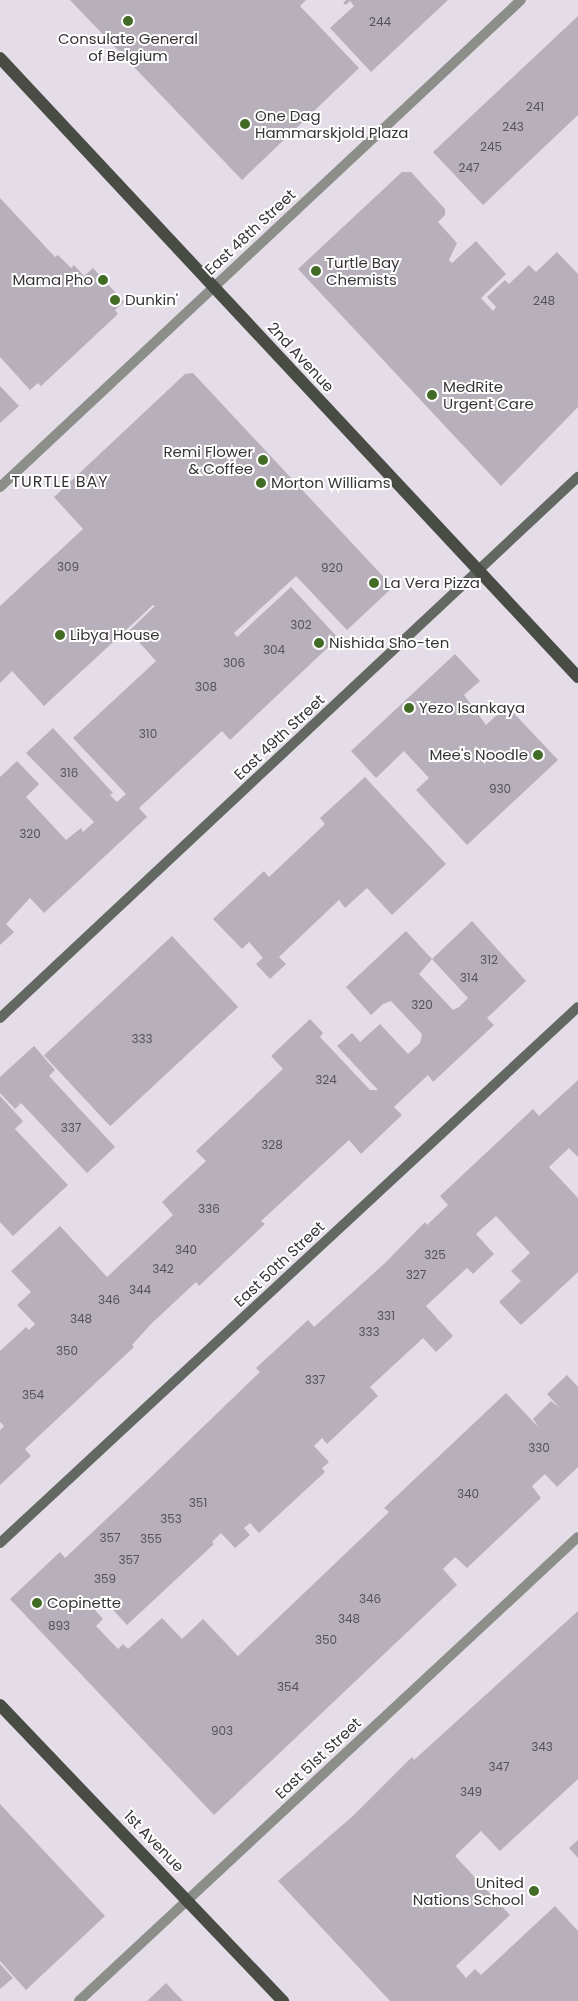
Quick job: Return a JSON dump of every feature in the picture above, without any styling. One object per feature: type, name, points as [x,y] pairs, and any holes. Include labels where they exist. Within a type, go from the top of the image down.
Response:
[{"type":"main road","name":"2nd Avenue","points":[[0,58],[578,677]]},
{"type":"main road","name":"East 49th Street","points":[[0,1018],[578,477]]},
{"type":"main road","name":"East 50th Street","points":[[0,1543],[578,1007]]},
{"type":"main road","name":"1st Avenue","points":[[0,1705],[188,1899],[283,2001]]},
{"type":"street","name":"East 48th Street","points":[[0,487],[521,0]]},
{"type":"street","name":"East 51st Street","points":[[79,2001],[578,1537]]},
{"type":"building","name":"One Dag Hammarskjold Plaza","points":[[70,0],[306,0],[300,6],[359,68],[242,180]]},
{"type":"building","points":[[346,0],[448,0],[371,72],[330,28],[354,6],[350,1],[346,5],[343,3]]},
{"type":"building","points":[[578,16],[578,115],[483,205],[433,152]]},
{"type":"building","points":[[402,172],[411,172],[445,209],[445,215],[438,222],[457,243],[449,260],[452,263],[476,241],[506,274],[481,298],[493,311],[496,307],[487,297],[505,280],[509,284],[529,265],[536,272],[557,252],[578,274],[578,407],[501,486],[298,269]]},
{"type":"building","points":[[0,198],[55,257],[58,255],[71,268],[74,265],[84,276],[93,268],[124,302],[115,310],[118,314],[41,386],[38,383],[30,390],[0,357]]},
{"type":"building","points":[[193,373],[393,587],[347,630],[296,576],[234,633],[237,637],[291,587],[338,638],[230,740],[222,731],[139,808],[147,817],[44,913],[30,898],[6,924],[14,932],[0,945],[0,777],[17,761],[39,784],[26,797],[66,840],[81,828],[83,832],[94,822],[26,753],[53,728],[113,793],[110,795],[117,802],[126,794],[73,738],[156,661],[129,631],[155,606],[153,605],[44,706],[12,671],[0,683],[0,606],[83,529],[54,497],[185,374]]},
{"type":"building","points":[[0,386],[19,406],[0,423]]},
{"type":"building","points":[[455,654],[480,681],[464,695],[486,725],[507,706],[558,760],[467,845],[416,790],[429,778],[404,751],[376,778],[351,751]]},
{"type":"building","points":[[365,777],[446,864],[392,915],[367,888],[345,908],[339,900],[279,957],[286,964],[270,979],[256,964],[263,958],[249,942],[242,949],[213,919],[264,871],[269,877],[325,824],[320,818]]},
{"type":"building","points":[[472,921],[526,981],[487,1018],[494,1025],[433,1082],[428,1075],[394,1107],[402,1115],[361,1154],[349,1140],[261,1221],[265,1224],[199,1286],[196,1282],[151,1324],[132,1345],[134,1347],[25,1449],[31,1456],[0,1485],[0,1430],[4,1426],[0,1422],[0,1351],[26,1327],[29,1330],[35,1324],[17,1305],[31,1292],[11,1271],[60,1226],[107,1277],[173,1215],[162,1202],[206,1161],[196,1151],[283,1069],[271,1056],[310,1019],[323,1033],[320,1037],[370,1090],[378,1090],[337,1046],[352,1033],[360,1042],[380,1024],[408,1054],[420,1043],[422,1034],[391,1001],[383,1004],[371,1015],[346,987],[406,931],[432,959]],"holes":[[[432,959],[468,998],[453,1010],[419,974]]]},
{"type":"building","points":[[172,936],[238,1007],[110,1126],[44,1055]]},
{"type":"building","points":[[34,1046],[55,1070],[49,1076],[115,1147],[87,1173],[21,1103],[15,1109],[0,1093],[0,1077]]},
{"type":"building","points":[[578,1080],[578,1157],[569,1148],[549,1167],[578,1198],[578,1272],[521,1325],[499,1302],[521,1281],[511,1271],[530,1253],[496,1216],[476,1234],[494,1254],[473,1274],[467,1268],[426,1306],[453,1336],[436,1352],[423,1338],[370,1387],[378,1396],[327,1444],[322,1438],[314,1446],[329,1462],[322,1468],[325,1472],[259,1533],[250,1523],[244,1528],[250,1535],[235,1548],[221,1533],[212,1542],[214,1544],[127,1625],[105,1601],[95,1610],[103,1619],[96,1626],[118,1649],[123,1644],[128,1649],[162,1618],[182,1639],[203,1619],[238,1656],[389,1512],[384,1508],[506,1393],[539,1428],[533,1419],[551,1401],[560,1408],[547,1394],[567,1375],[578,1387],[578,1467],[557,1487],[545,1474],[532,1486],[541,1498],[467,1568],[455,1557],[443,1569],[457,1585],[214,1815],[10,1599],[60,1552],[65,1558],[260,1372],[256,1368],[308,1320],[314,1327],[385,1263],[425,1222],[427,1225],[448,1205],[440,1196],[533,1109],[539,1116]]},
{"type":"building","points":[[0,1096],[23,1121],[15,1129],[68,1185],[13,1236],[0,1222]]},
{"type":"building","points":[[578,1611],[578,1779],[500,1851],[481,1831],[455,1856],[510,1915],[456,1966],[466,1978],[475,1969],[481,1975],[555,1906],[578,1931],[578,2001],[390,2001],[278,1881],[354,1815],[412,1757],[414,1760]]},
{"type":"building","points":[[0,1804],[105,1916],[26,1990],[0,1961]]},
{"type":"building","points":[[578,1840],[578,1858],[569,1848]]},
{"type":"building","points":[[0,1964],[13,1978],[0,1989]]},
{"type":"building","points":[[166,1983],[183,2001],[147,2001]]},
{"type":"place","name":"Consulate General of Belgium","points":[[128,21]]},
{"type":"place","name":"One Dag Hammarskjold Plaza","points":[[245,124]]},
{"type":"place","name":"Turtle Bay Chemists","points":[[316,271]]},
{"type":"place","name":"Mama Pho","points":[[103,280]]},
{"type":"place","name":"Dunkin'","points":[[115,300]]},
{"type":"place","name":"MedRite Urgent Care","points":[[432,395]]},
{"type":"place","name":"Remi Flower & Coffee","points":[[263,460]]},
{"type":"place","name":"Morton Williams","points":[[261,483]]},
{"type":"place","name":"La Vera Pizza","points":[[374,583]]},
{"type":"place","name":"Libya House","points":[[60,635]]},
{"type":"place","name":"Nishida Sho-ten","points":[[319,643]]},
{"type":"place","name":"Yezo Isankaya","points":[[409,708]]},
{"type":"place","name":"Mee's Noodle","points":[[538,755]]},
{"type":"place","name":"Copinette","points":[[37,1603]]},
{"type":"place","name":"United Nations School","points":[[534,1891]]},
{"type":"district","name":"TURTLE BAY","points":[[60,482]]}]
